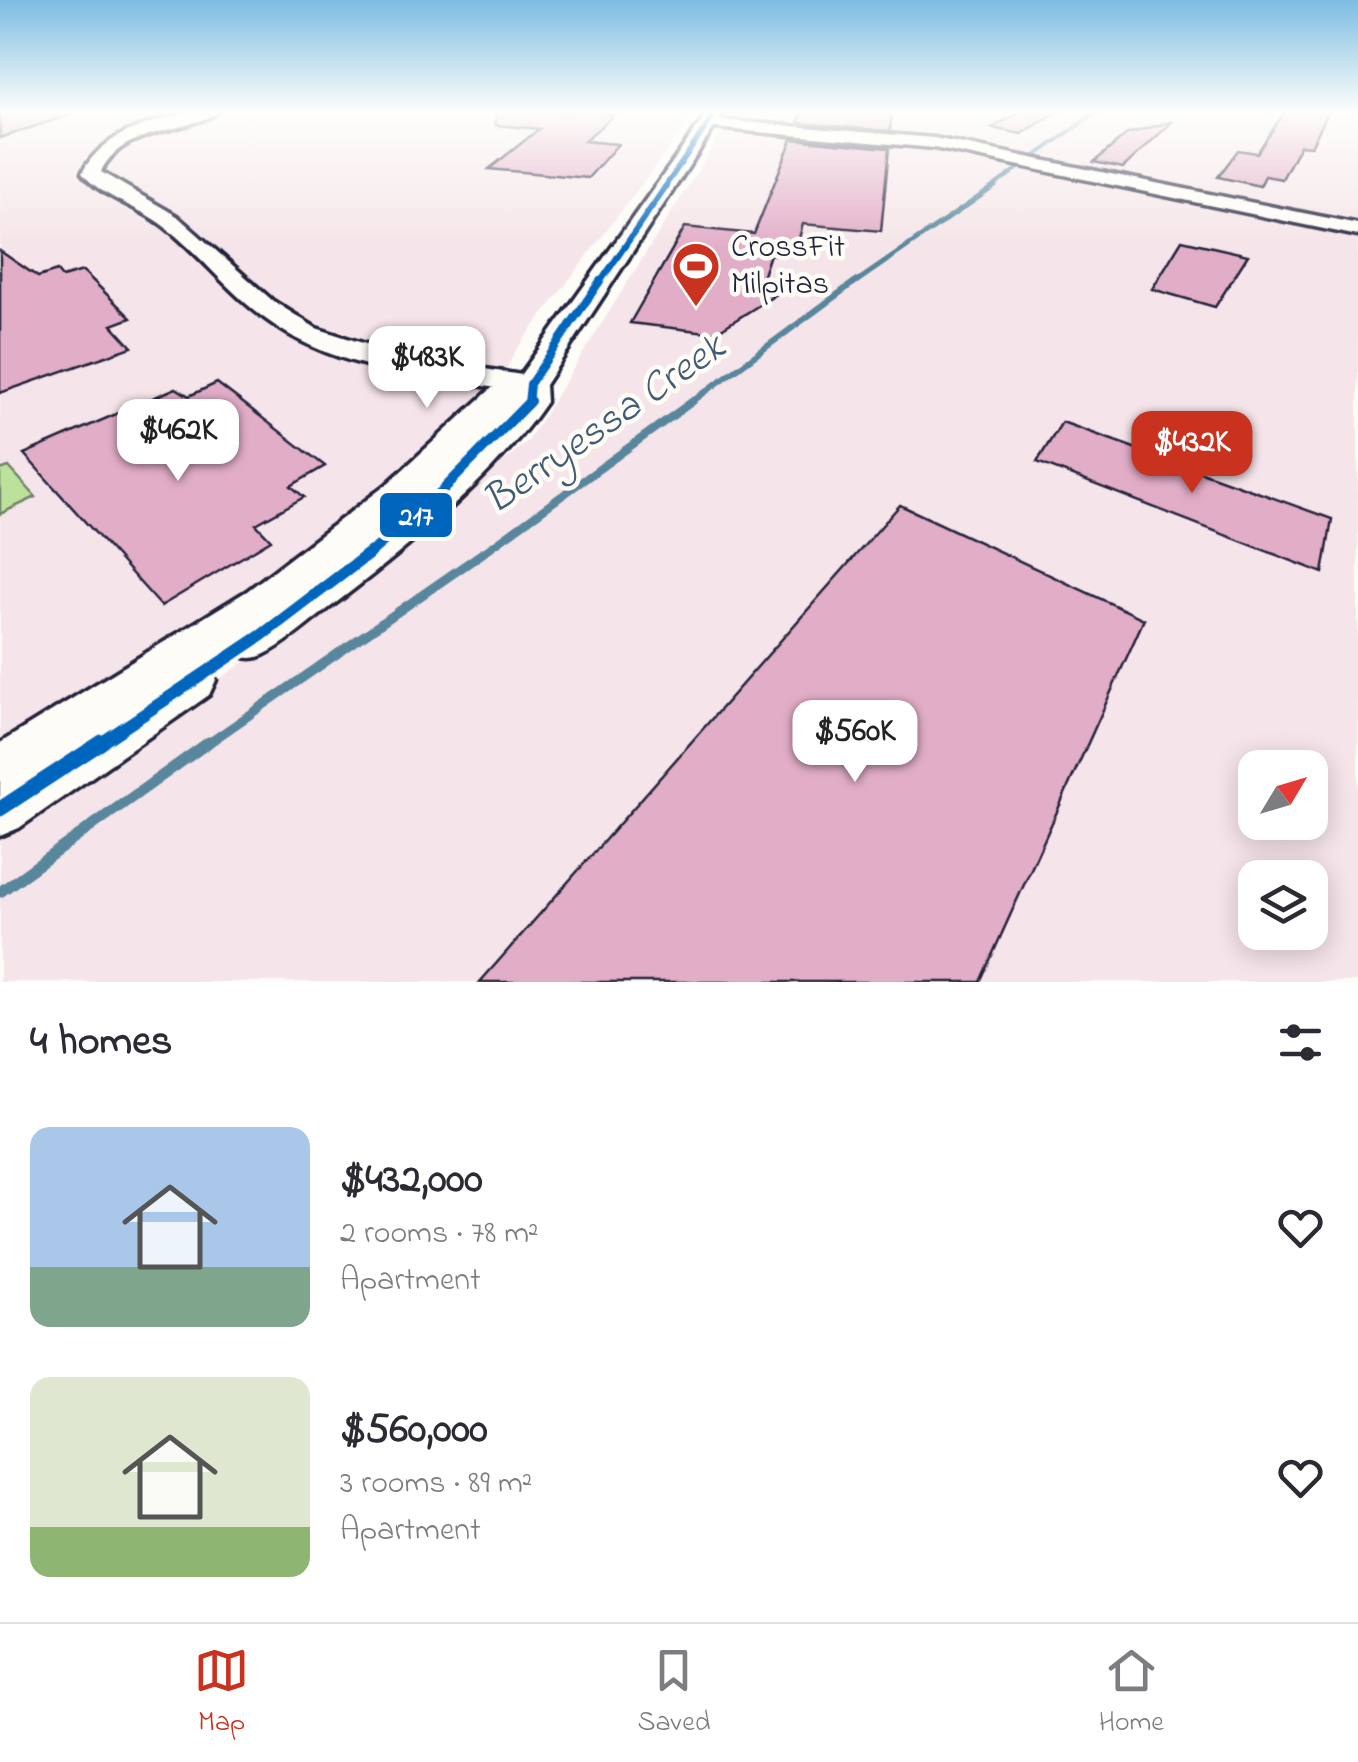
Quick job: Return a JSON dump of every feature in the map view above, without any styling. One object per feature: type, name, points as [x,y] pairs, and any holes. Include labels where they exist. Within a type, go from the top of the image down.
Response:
[{"type":"main road","points":[[0,808],[363,563],[462,476],[685,157]]},
{"type":"main road","points":[[0,772],[262,603],[521,394]]},
{"type":"street","points":[[100,157],[91,172],[105,185],[170,220],[282,320],[313,337],[390,364],[397,374],[521,394]]},
{"type":"street","points":[[1012,157],[1358,230]]},
{"type":"shaded area","points":[[0,157],[662,157],[516,350],[466,444],[0,762]]},
{"type":"shaded area","points":[[706,157],[1358,157],[1358,982],[0,982],[0,829],[353,588],[528,441]]},
{"type":"green space","points":[[9,467],[36,497],[0,514],[0,470]]},
{"type":"building","points":[[504,157],[607,157],[588,178],[489,169]]},
{"type":"building","points":[[785,157],[888,157],[881,231],[803,224],[794,256],[770,254],[757,293],[775,295],[715,333],[630,323],[685,227],[754,234]]},
{"type":"building","points":[[1100,157],[1135,157],[1123,168],[1094,162]]},
{"type":"building","points":[[1233,157],[1294,157],[1282,179],[1265,176],[1260,186],[1218,177]]},
{"type":"building","points":[[1182,240],[1248,255],[1215,307],[1152,289]]},
{"type":"building","points":[[0,251],[38,277],[57,271],[62,277],[83,271],[131,318],[112,325],[132,347],[0,393]]},
{"type":"building","points":[[217,383],[325,466],[291,486],[304,497],[256,524],[271,540],[161,606],[24,454],[176,388],[189,396]]},
{"type":"building","points":[[1062,422],[1332,519],[1323,573],[1037,462]]},
{"type":"building","points":[[900,505],[1144,619],[980,982],[480,982]]},
{"type":"waterway","name":"Berryessa Creek","points":[[991,188],[1034,157]]},
{"type":"waterway","name":"Berryessa Creek","points":[[853,284],[995,186]]},
{"type":"waterway","name":"Berryessa Creek","points":[[689,404],[856,281]]},
{"type":"waterway","name":"Berryessa Creek","points":[[480,555],[693,401]]},
{"type":"waterway","name":"Berryessa Creek","points":[[206,745],[484,552]]},
{"type":"waterway","name":"Berryessa Creek","points":[[0,892],[209,742]]},
{"type":"transit line","name":"217","points":[[0,809],[313,598],[457,477],[530,402],[530,384],[686,157]]},
{"type":"place","name":"CrossFit Milpitas","points":[[696,308]]}]
